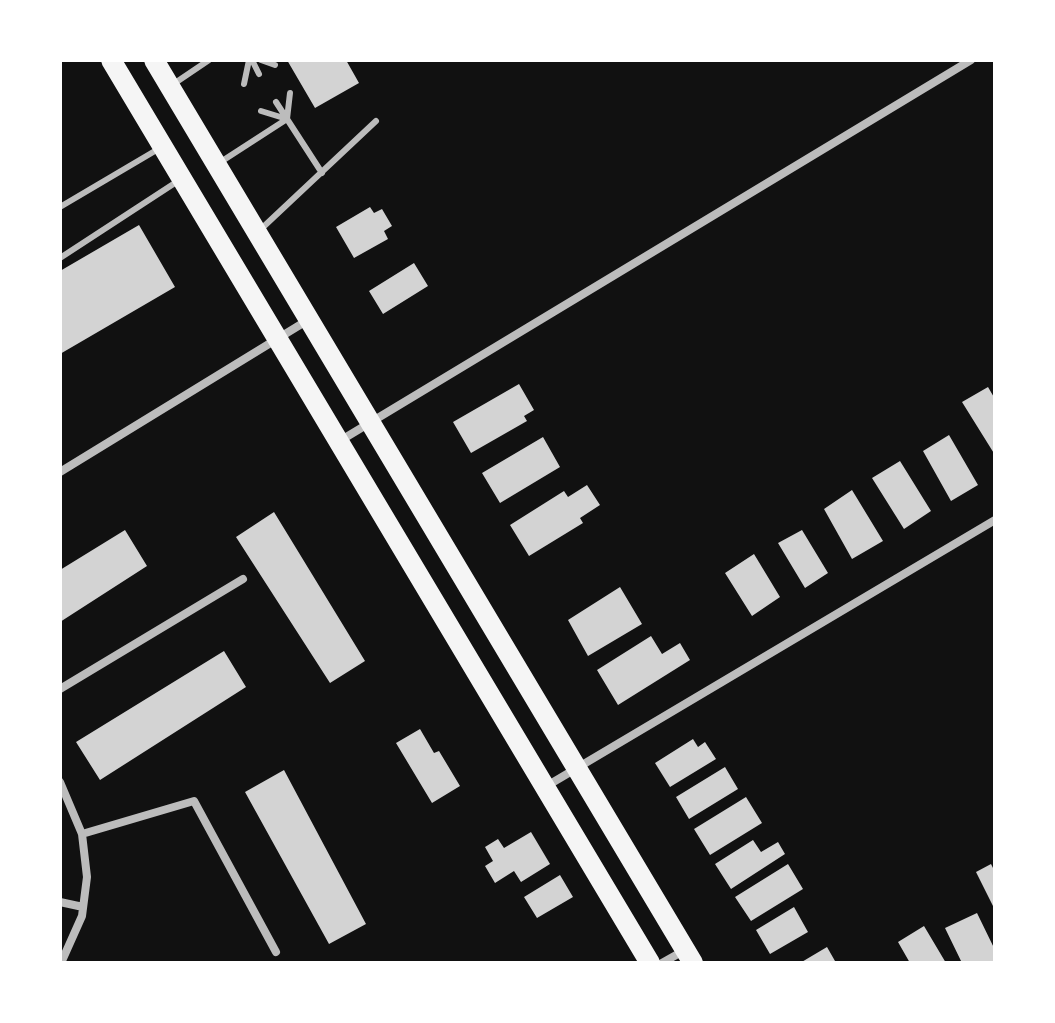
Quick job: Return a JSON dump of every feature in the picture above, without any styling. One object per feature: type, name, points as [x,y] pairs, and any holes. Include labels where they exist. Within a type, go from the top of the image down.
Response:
[{"type":"main road","points":[[111,60],[275,340],[650,963]]},
{"type":"main road","points":[[154,60],[690,956]]},
{"type":"street","points":[[337,442],[971,60]]},
{"type":"street","points":[[60,472],[308,320]]},
{"type":"street","points":[[544,787],[995,520]]},
{"type":"street","points":[[60,689],[243,579]]},
{"type":"street","points":[[60,782],[82,834],[87,877],[83,907],[72,945],[61,963]]},
{"type":"street","points":[[82,834],[194,801],[276,952]]},
{"type":"street","points":[[60,902],[83,907]]},
{"type":"street","points":[[662,963],[690,956]]},
{"type":"lane","points":[[170,87],[209,60]]},
{"type":"lane","points":[[250,60],[259,74]]},
{"type":"lane","points":[[244,84],[250,60]]},
{"type":"lane","points":[[261,60],[275,65]]},
{"type":"lane","points":[[287,119],[290,93]]},
{"type":"lane","points":[[276,102],[322,173]]},
{"type":"lane","points":[[261,111],[287,119]]},
{"type":"lane","points":[[216,165],[287,119]]},
{"type":"lane","points":[[257,233],[376,121]]},
{"type":"lane","points":[[60,207],[162,147]]},
{"type":"lane","points":[[60,258],[181,179]]},
{"type":"building","points":[[287,60],[346,60],[359,83],[315,108]]},
{"type":"building","points":[[370,207],[374,213],[382,209],[392,226],[384,231],[388,239],[354,258],[336,227]]},
{"type":"building","points":[[139,225],[175,287],[60,354],[60,271]]},
{"type":"building","points":[[414,263],[428,286],[383,314],[369,291]]},
{"type":"building","points":[[519,384],[534,410],[524,416],[527,421],[471,453],[453,422]]},
{"type":"building","points":[[988,387],[995,399],[995,455],[962,402]]},
{"type":"building","points":[[949,435],[978,485],[951,501],[923,451]]},
{"type":"building","points":[[543,437],[560,467],[500,503],[482,473]]},
{"type":"building","points":[[900,461],[931,511],[904,529],[872,478]]},
{"type":"building","points":[[587,485],[600,505],[580,518],[583,523],[529,556],[510,525],[564,491],[568,497]]},
{"type":"building","points":[[852,490],[883,541],[852,559],[824,509]]},
{"type":"building","points":[[274,512],[365,661],[330,683],[236,537]]},
{"type":"building","points":[[125,530],[147,566],[60,622],[60,570]]},
{"type":"building","points":[[802,530],[828,573],[805,588],[778,543]]},
{"type":"building","points":[[754,554],[780,597],[752,616],[725,573]]},
{"type":"building","points":[[620,587],[642,624],[588,656],[568,620]]},
{"type":"building","points":[[651,636],[662,654],[680,643],[690,660],[618,705],[597,670]]},
{"type":"building","points":[[224,651],[246,687],[100,780],[76,742]]},
{"type":"building","points":[[420,729],[434,753],[439,751],[460,786],[432,803],[396,743]]},
{"type":"building","points":[[693,739],[698,747],[705,742],[716,759],[670,787],[655,763]]},
{"type":"building","points":[[725,767],[738,789],[689,819],[676,797]]},
{"type":"building","points":[[284,770],[366,924],[329,944],[245,792]]},
{"type":"building","points":[[746,797],[762,823],[710,855],[694,829]]},
{"type":"building","points":[[531,832],[550,864],[521,882],[514,871],[495,883],[485,866],[493,861],[485,847],[498,839],[504,848]]},
{"type":"building","points":[[753,840],[761,852],[778,842],[785,854],[731,889],[715,864]]},
{"type":"building","points":[[788,864],[803,889],[751,921],[735,897]]},
{"type":"building","points":[[991,864],[995,872],[995,910],[976,872]]},
{"type":"building","points":[[560,875],[573,897],[537,918],[524,897]]},
{"type":"building","points":[[794,907],[808,932],[770,954],[756,930]]},
{"type":"building","points":[[977,913],[995,950],[994,963],[962,963],[945,928]]},
{"type":"building","points":[[924,926],[946,963],[910,963],[898,942]]},
{"type":"building","points":[[827,947],[835,961],[800,963]]}]
